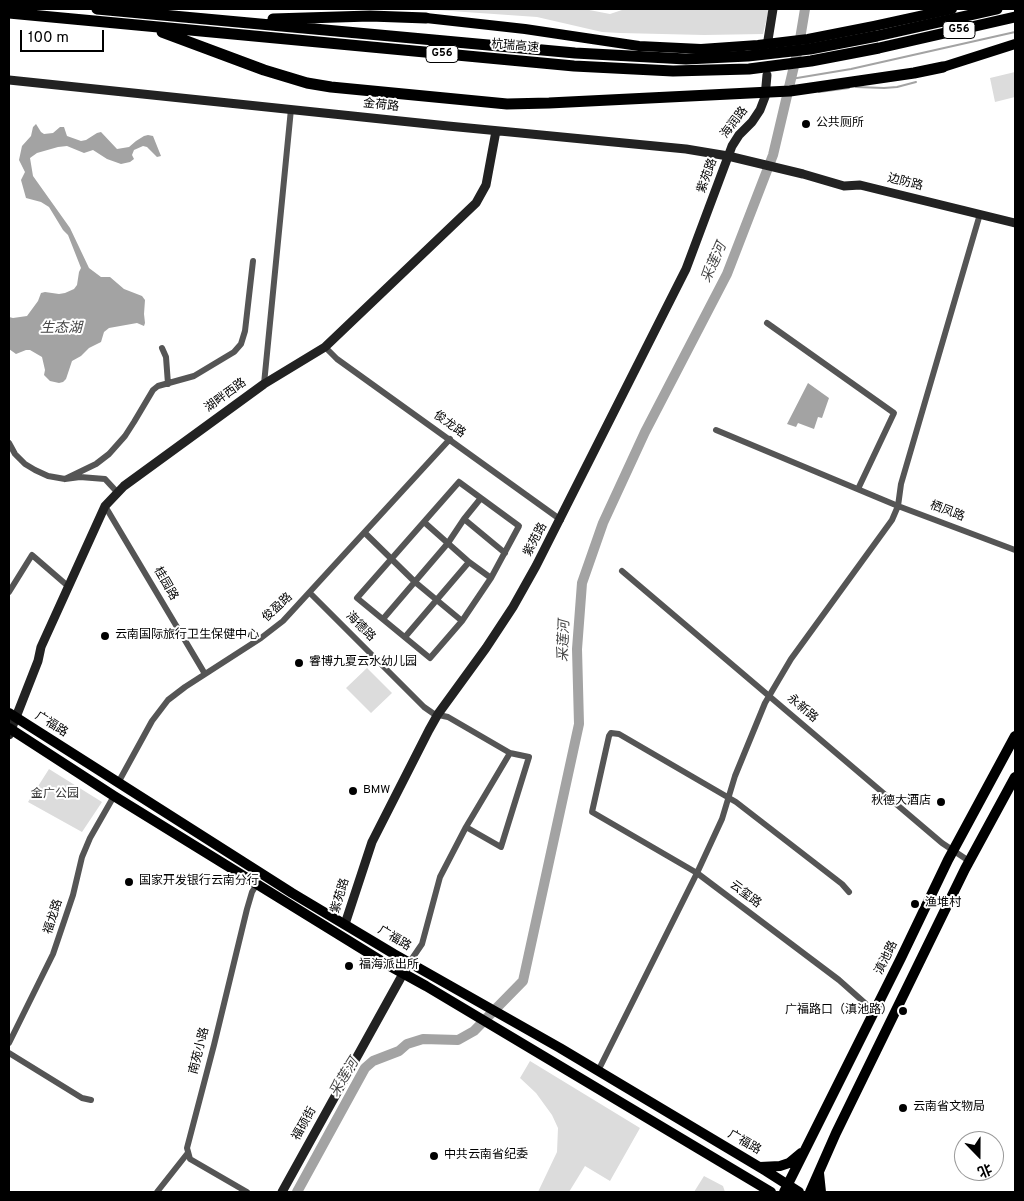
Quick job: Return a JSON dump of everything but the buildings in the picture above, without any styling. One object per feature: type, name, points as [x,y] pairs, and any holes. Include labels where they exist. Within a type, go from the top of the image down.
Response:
[{"type":"highway","name":"杭瑞高速","points":[[97,9],[598,55],[686,59],[758,50],[841,43],[900,26],[997,9]]},
{"type":"highway","name":"杭瑞高速","points":[[9,13],[611,69],[686,71],[764,71],[904,43],[1015,17]]},
{"type":"highway","points":[[194,18],[244,20],[370,16],[426,18]]},
{"type":"highway","points":[[121,24],[172,35],[286,78],[331,87],[517,104],[804,90],[943,67]]},
{"type":"main road","points":[[900,26],[952,9]]},
{"type":"main road","points":[[426,18],[515,27],[652,47],[758,50]]},
{"type":"main road","points":[[943,67],[1015,44]]},
{"type":"main road","name":"广福路","points":[[12,715],[292,893],[759,1166],[786,1188],[799,1192]]},
{"type":"main road","name":"广福路","points":[[10,731],[402,974],[771,1192]]},
{"type":"main road","name":"滇池路","points":[[786,1188],[953,852],[1015,736]]},
{"type":"main road","points":[[810,1192],[839,1126],[969,861],[1015,777]]},
{"type":"main road","points":[[759,1166],[780,1166],[804,1152]]},
{"type":"main road","points":[[819,1172],[821,1192]]},
{"type":"main road","points":[[755,1182],[762,1192]]},
{"type":"street","points":[[768,40],[773,9]]},
{"type":"street","name":"海润路","points":[[728,156],[739,135],[752,122],[760,110],[765,97],[764,71]]},
{"type":"street","name":"金荷路","points":[[9,80],[638,144],[728,156],[751,162]]},
{"type":"street","points":[[264,384],[291,109]]},
{"type":"street","name":"湖畔西路","points":[[10,731],[12,715],[38,661],[41,647],[105,506],[117,492],[264,384],[325,347],[476,203],[486,185],[496,131]]},
{"type":"street","name":"紫苑路","points":[[345,924],[372,842],[438,714],[513,607],[561,520],[686,269],[728,156]]},
{"type":"street","name":"边防路","points":[[751,162],[844,186],[860,185],[1015,224]]},
{"type":"street","points":[[598,1071],[697,873],[729,798],[735,776],[769,695],[791,659],[892,520],[898,506],[901,484],[980,214]]},
{"type":"street","points":[[65,479],[96,464],[109,454],[125,436],[153,390],[194,376],[234,352],[241,344],[245,331],[253,261]]},
{"type":"street","points":[[767,323],[894,413],[858,489]]},
{"type":"street","name":"俊龙路","points":[[325,347],[338,359],[561,520]]},
{"type":"street","points":[[162,348],[166,357],[168,384]]},
{"type":"street","name":"栖凤路","points":[[716,430],[898,506],[1015,550]]},
{"type":"street","name":"俊盈路","points":[[118,783],[143,737],[160,711],[174,695],[273,630],[310,593],[450,439]]},
{"type":"street","points":[[9,443],[15,454],[25,464],[48,476],[65,479],[80,477],[105,479],[117,492]]},
{"type":"street","points":[[459,482],[481,498],[519,526],[491,578],[462,621],[430,658],[357,598],[459,482]]},
{"type":"street","points":[[383,619],[448,543],[481,498]]},
{"type":"street","name":"桂园路","points":[[105,506],[205,674]]},
{"type":"street","points":[[464,519],[505,553]]},
{"type":"street","points":[[424,522],[469,562],[491,578]]},
{"type":"street","points":[[365,533],[415,582],[462,621]]},
{"type":"street","points":[[9,592],[32,555],[69,587]]},
{"type":"street","points":[[405,637],[469,562]]},
{"type":"street","name":"永新路","points":[[622,571],[953,852],[969,861]]},
{"type":"street","name":"海德路","points":[[310,593],[424,708],[434,714],[448,717],[510,753],[529,757],[500,847],[466,827]]},
{"type":"street","name":"云玺路","points":[[729,798],[619,734],[611,733],[603,756],[592,812],[697,873],[839,980],[875,1012]]},
{"type":"street","points":[[409,963],[422,944],[440,877],[466,827],[510,753]]},
{"type":"street","name":"福龙路","points":[[9,1043],[53,954],[73,895],[82,857],[90,838],[114,796]]},
{"type":"street","points":[[729,798],[804,854],[842,884],[849,892]]},
{"type":"street","name":"南苑小路","points":[[187,1154],[247,908],[257,884]]},
{"type":"street","name":"福硕街","points":[[282,1192],[409,963]]},
{"type":"street","points":[[9,1053],[82,1098],[91,1100]]},
{"type":"street","points":[[157,1192],[187,1154],[194,1162],[247,1192]]},
{"type":"green space","points":[[422,9],[584,9],[610,14],[625,9],[769,9],[763,34],[704,35],[602,32],[537,17]]},
{"type":"green space","points":[[1015,72],[1015,97],[995,102],[990,78]]},
{"type":"green space","points":[[367,668],[392,693],[371,713],[346,688]]},
{"type":"green space","name":"金广公园","points":[[49,769],[102,802],[82,832],[28,802]]},
{"type":"green space","points":[[530,1061],[640,1128],[610,1181],[585,1166],[569,1192],[538,1192],[557,1152],[558,1128],[552,1115],[536,1093],[520,1078]]},
{"type":"green space","points":[[704,1176],[723,1186],[725,1192],[694,1192]]},
{"type":"water","name":"生态湖","points":[[36,124],[44,134],[53,133],[60,127],[64,127],[67,136],[81,141],[101,132],[117,149],[129,147],[144,136],[153,136],[161,156],[157,157],[147,147],[143,146],[134,150],[132,155],[134,159],[121,164],[107,159],[93,150],[84,153],[67,146],[37,153],[30,158],[33,176],[70,228],[89,268],[101,277],[110,277],[124,289],[142,296],[145,300],[144,326],[137,323],[109,328],[104,332],[101,342],[89,348],[72,361],[66,379],[59,383],[50,381],[44,375],[45,370],[42,357],[30,350],[16,354],[9,349],[9,317],[27,316],[38,301],[41,293],[59,294],[74,289],[77,285],[81,268],[68,235],[49,207],[41,202],[26,198],[21,180],[25,172],[19,160],[22,146],[31,136],[33,127]]},
{"type":"water","points":[[808,383],[829,398],[822,418],[818,417],[814,429],[798,423],[796,427],[787,424]]},
{"type":"waterway","name":"采莲河","points":[[297,1192],[365,1068],[373,1061],[399,1051],[407,1044],[423,1039],[458,1040],[474,1031],[523,981],[579,724],[577,649],[582,583],[603,523],[645,432],[727,274],[773,155],[799,45],[805,9]]},
{"type":"waterway","points":[[791,79],[851,69],[1015,32]]},
{"type":"waterway","points":[[856,87],[897,87],[916,82]]},
{"type":"waterway","points":[[819,92],[849,88]]},
{"type":"place","name":"公共厕所","points":[[806,124]]},
{"type":"place","name":"云南国际旅行卫生保健中心","points":[[105,636]]},
{"type":"place","name":"睿博九夏云水幼儿园","points":[[299,663]]},
{"type":"place","name":"BMW","points":[[353,791]]},
{"type":"place","name":"秋德大酒店","points":[[941,802]]},
{"type":"place","name":"国家开发银行云南分行","points":[[129,882]]},
{"type":"place","name":"渔堆村","points":[[915,904]]},
{"type":"place","name":"福海派出所","points":[[349,966]]},
{"type":"place","name":"广福路口（滇池路）","points":[[903,1011]]},
{"type":"place","name":"云南省文物局","points":[[903,1108]]},
{"type":"place","name":"中共云南省纪委","points":[[434,1156]]}]
